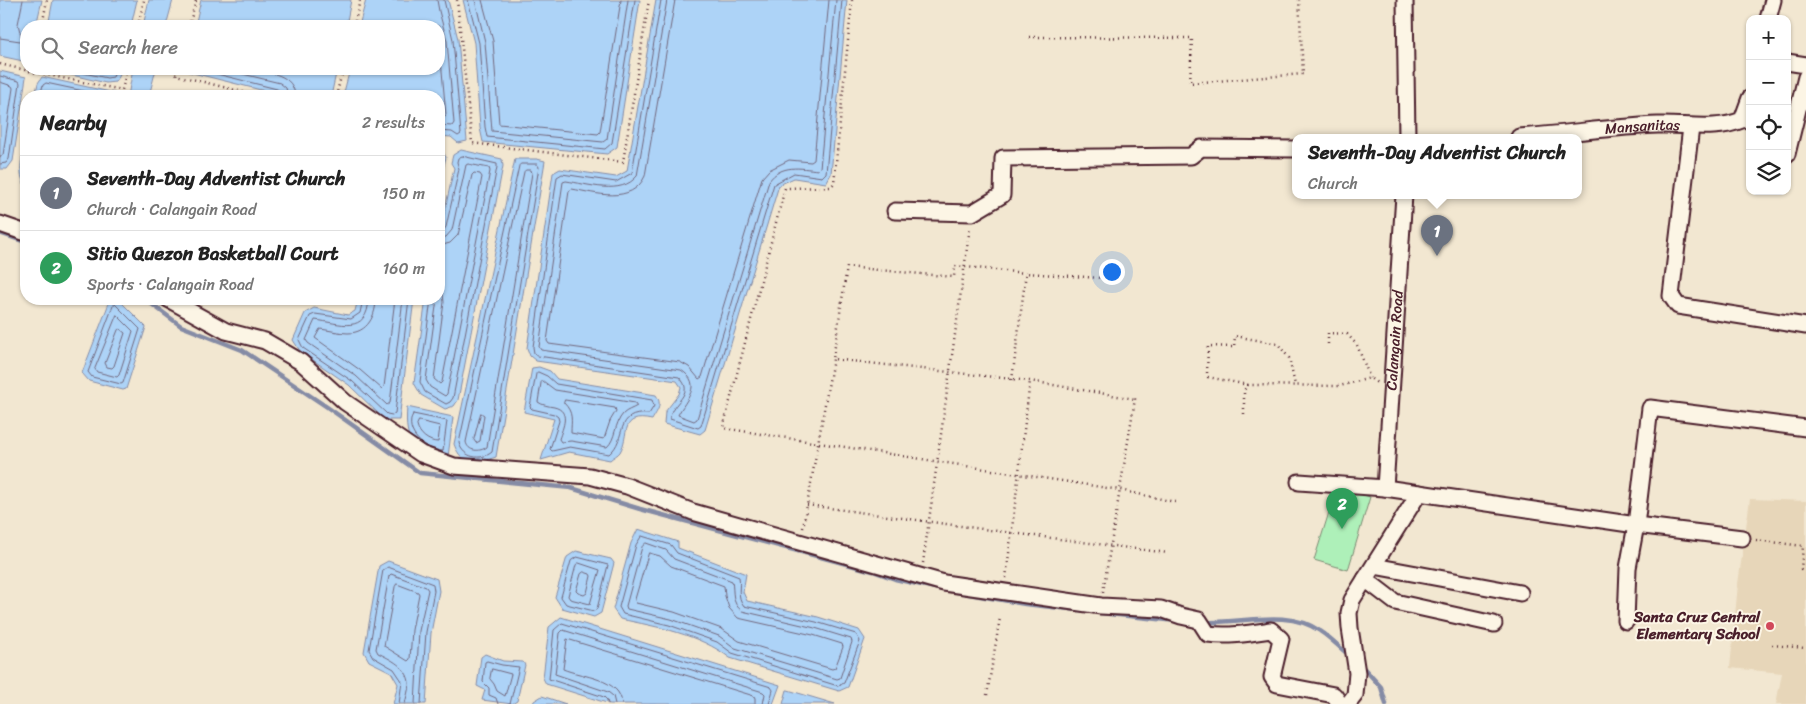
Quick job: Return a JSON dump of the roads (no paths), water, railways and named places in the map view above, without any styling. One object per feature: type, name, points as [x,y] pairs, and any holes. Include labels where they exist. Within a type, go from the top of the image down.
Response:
[{"type":"street","points":[[1405,0],[1407,134]]},
{"type":"street","points":[[1769,15],[1773,0]]},
{"type":"street","points":[[1791,63],[1806,65]]},
{"type":"street","points":[[1788,150],[1806,77]]},
{"type":"street","name":"Mansanitas","points":[[1554,134],[1659,125],[1691,127],[1732,124],[1742,120],[1747,105]]},
{"type":"street","points":[[1691,127],[1671,296],[1678,306],[1806,326]]},
{"type":"street","points":[[895,210],[972,213],[1002,194],[1003,158],[1191,156],[1201,148],[1292,149]]},
{"type":"street","name":"Calangain Road","points":[[1385,488],[1404,199]]},
{"type":"street","points":[[0,224],[20,231]]},
{"type":"street","points":[[179,305],[226,331],[264,342],[301,362],[345,402],[421,454],[454,466],[590,476],[627,486],[693,512],[944,584],[1101,606],[1161,609],[1199,620],[1208,634],[1248,634],[1271,630],[1281,639],[1272,677],[1277,684],[1334,695],[1340,704]]},
{"type":"street","points":[[1626,621],[1628,568],[1636,524],[1650,408],[1806,428]]},
{"type":"street","points":[[1299,482],[1385,488],[1742,538]]},
{"type":"street","points":[[1348,704],[1355,695],[1357,673],[1349,613],[1352,600],[1419,493]]},
{"type":"street","points":[[1370,573],[1520,593]]},
{"type":"street","points":[[1370,573],[1395,602],[1494,624]]},
{"type":"water","points":[[0,0],[42,0],[37,20],[20,20],[20,60],[0,56]]},
{"type":"water","points":[[53,0],[137,0],[132,20],[49,20]]},
{"type":"water","points":[[149,0],[173,0],[168,20],[144,20]]},
{"type":"water","points":[[201,0],[351,0],[347,20],[196,20]]},
{"type":"water","points":[[366,0],[448,0],[458,39],[467,141],[458,143],[451,137],[445,136],[445,90],[345,90],[348,75],[445,75],[445,20],[361,20]]},
{"type":"water","points":[[463,0],[640,0],[617,147],[607,154],[483,142],[480,128],[474,43]]},
{"type":"water","points":[[656,0],[847,0],[831,174],[826,183],[794,178],[779,185],[705,430],[700,434],[664,424],[665,412],[679,394],[681,387],[677,381],[536,361],[530,356],[527,348],[553,173],[560,169],[616,177],[627,171]]},
{"type":"water","points":[[0,71],[26,77],[24,90],[20,90],[20,116],[13,161],[7,169],[0,169]]},
{"type":"water","points":[[72,75],[120,75],[115,82],[106,83]]},
{"type":"water","points":[[132,75],[154,75],[151,90],[129,90]]},
{"type":"water","points":[[201,75],[336,75],[332,90],[261,90]]},
{"type":"water","points":[[42,77],[101,90],[36,90]]},
{"type":"water","points":[[461,150],[502,159],[503,166],[458,400],[454,406],[445,409],[421,395],[414,383],[425,305],[445,305],[445,209],[454,168],[451,163],[453,155]]},
{"type":"water","points":[[515,159],[545,161],[496,457],[476,462],[461,457],[454,444]]},
{"type":"water","points":[[108,305],[124,305],[146,327],[126,389],[123,390],[89,381],[82,373]]},
{"type":"water","points":[[356,305],[413,305],[399,420],[385,420],[349,385],[300,351],[293,340],[305,313],[314,308],[348,315],[355,311]]},
{"type":"water","points":[[539,367],[550,371],[557,379],[656,395],[659,408],[652,420],[634,420],[630,423],[627,427],[620,452],[610,460],[569,452],[541,460],[554,419],[524,412],[532,368]]},
{"type":"water","points":[[407,407],[453,417],[448,457],[419,448],[414,443],[407,430]]},
{"type":"water","points":[[638,529],[678,542],[678,548],[746,574],[743,592],[747,601],[818,617],[859,630],[865,639],[848,687],[839,691],[730,658],[705,643],[678,632],[620,619],[613,609],[631,543]]},
{"type":"water","points":[[576,551],[611,559],[614,563],[601,613],[594,617],[562,608],[555,597],[567,557]]},
{"type":"water","points":[[388,561],[437,579],[439,591],[431,633],[426,704],[393,704],[398,684],[391,672],[369,661],[364,652],[379,566]]},
{"type":"water","points":[[561,617],[780,685],[773,704],[610,704],[546,684],[543,678],[549,627]]},
{"type":"water","points":[[485,654],[503,661],[523,662],[525,665],[517,701],[512,704],[482,700],[485,690],[477,686],[481,657]]},
{"type":"water","points":[[788,690],[835,704],[783,704]]},
{"type":"water","points":[[542,696],[566,704],[533,704],[534,701]]},
{"type":"waterway","points":[[0,233],[20,240]]},
{"type":"waterway","points":[[153,305],[181,326],[242,350],[420,473],[571,488],[640,509],[873,571],[895,579],[944,590]]},
{"type":"waterway","points":[[957,592],[1025,604],[1088,611]]},
{"type":"waterway","points":[[1100,613],[1177,621]]},
{"type":"waterway","points":[[1205,622],[1264,619],[1293,620],[1307,624],[1320,631],[1350,656]]},
{"type":"waterway","points":[[1360,664],[1381,687],[1386,704]]},
{"type":"place","name":"Seventh-Day Adventist Church","points":[[1437,256]]},
{"type":"place","name":"Sitio Quezon Basketball Court","points":[[1342,529]]},
{"type":"place","name":"Santa Cruz Central Elementary School","points":[[1770,626]]}]
